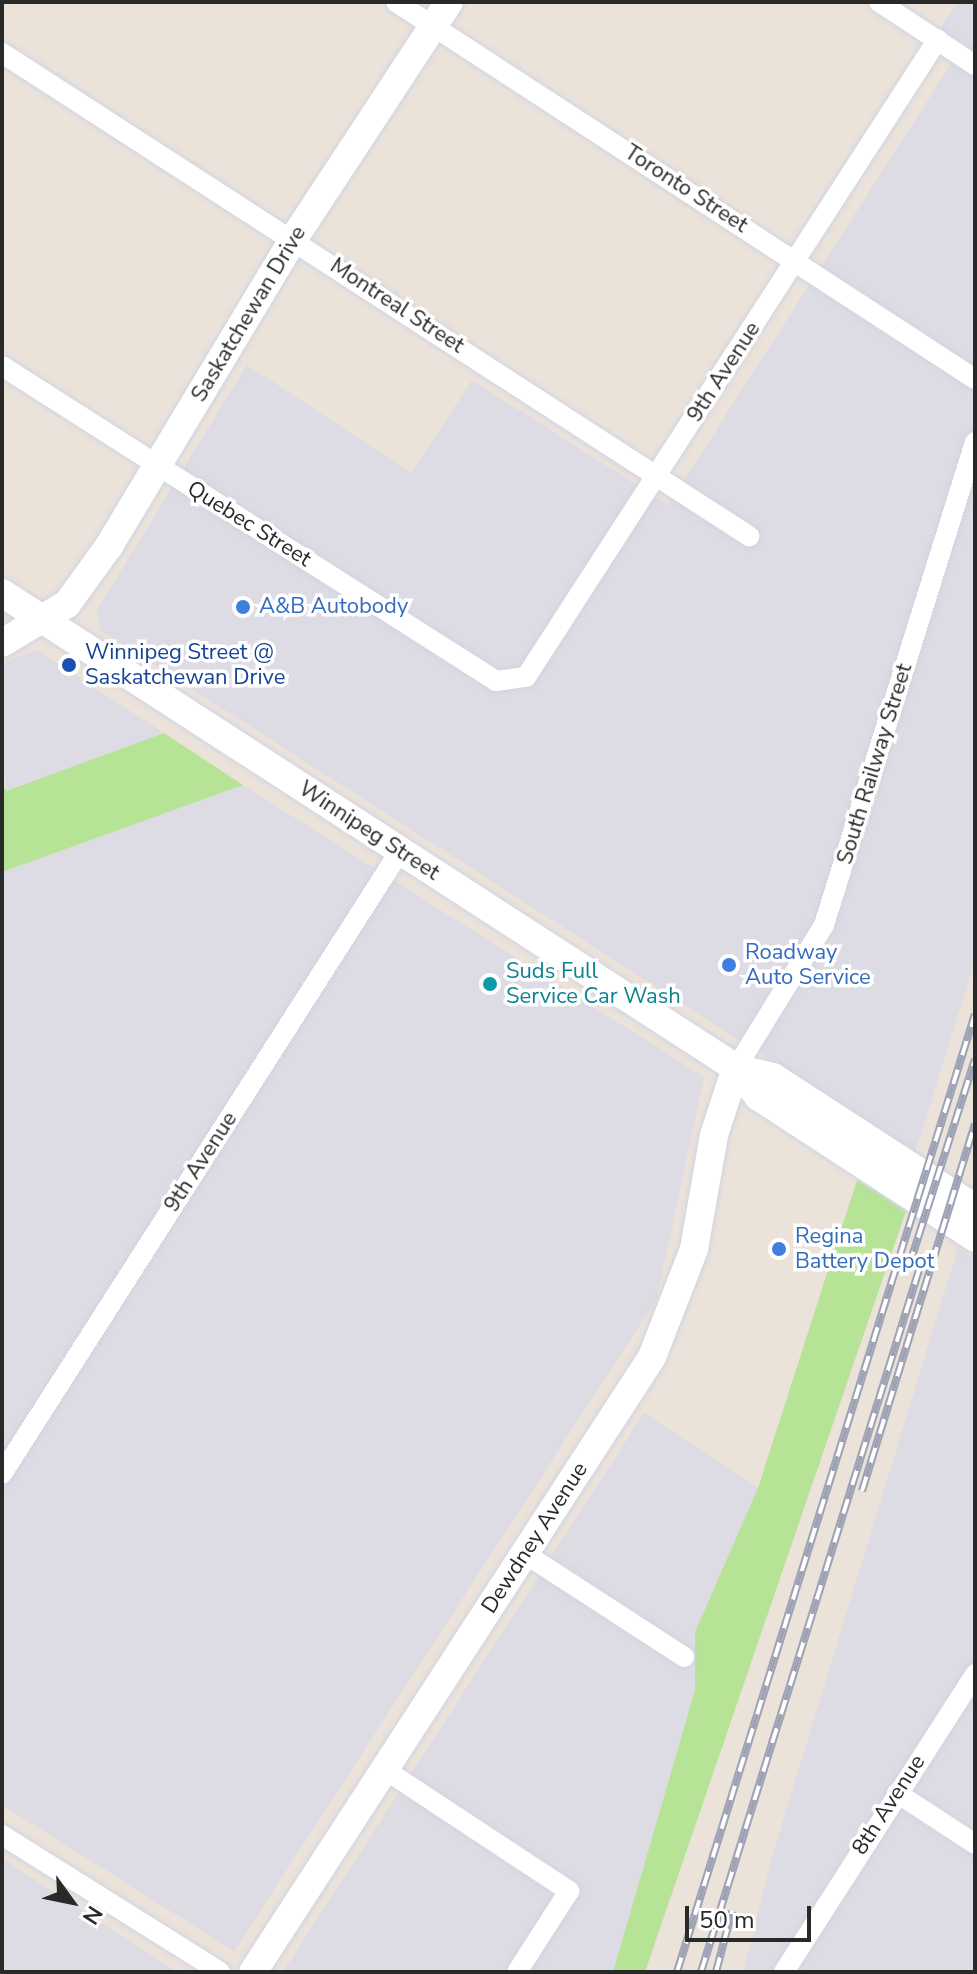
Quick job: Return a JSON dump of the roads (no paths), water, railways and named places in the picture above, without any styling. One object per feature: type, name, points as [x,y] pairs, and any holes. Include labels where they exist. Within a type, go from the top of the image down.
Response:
[{"type":"main road","name":"Saskatchewan Drive","points":[[2,643],[45,620],[67,604],[159,467],[294,238],[449,2]]},
{"type":"main road","name":"Winnipeg Street","points":[[2,593],[736,1068],[759,1097],[975,1238]]},
{"type":"main road","name":"Winnipeg Street","points":[[736,1068],[773,1077],[975,1208]]},
{"type":"main road","name":"Dewdney Avenue","points":[[253,1972],[652,1357],[694,1249],[714,1135],[736,1068]]},
{"type":"street","name":"Toronto Street","points":[[396,2],[975,379]]},
{"type":"street","points":[[879,2],[975,65]]},
{"type":"street","name":"9th Avenue","points":[[496,681],[526,677],[938,39]]},
{"type":"street","name":"Montreal Street","points":[[2,53],[294,238],[749,536]]},
{"type":"street","name":"Quebec Street","points":[[2,366],[496,681]]},
{"type":"street","name":"South Railway Street","points":[[736,1068],[824,925],[975,442]]},
{"type":"street","name":"9th Avenue","points":[[2,1474],[400,851]]},
{"type":"street","points":[[524,1553],[684,1657]]},
{"type":"street","name":"8th Avenue","points":[[784,1972],[975,1674]]},
{"type":"street","points":[[384,1769],[569,1891],[517,1972]]},
{"type":"street","points":[[897,1793],[975,1844]]},
{"type":"street","points":[[2,1835],[220,1972]]},
{"type":"railway","points":[[677,1972],[975,1014]]},
{"type":"railway","points":[[909,1266],[975,1059]]},
{"type":"railway","points":[[862,1491],[975,1124]]},
{"type":"railway","points":[[701,1972],[924,1254]]},
{"type":"railway","points":[[716,1972],[732,1911]]},
{"type":"place","name":"A&B Autobody","points":[[243,607]]},
{"type":"place","name":"Winnipeg Street @ Saskatchewan Drive","points":[[69,665]]},
{"type":"place","name":"Roadway Auto Service","points":[[729,965]]},
{"type":"place","name":"Suds Full Service Car Wash","points":[[490,984]]},
{"type":"place","name":"Regina Battery Depot","points":[[779,1249]]}]
